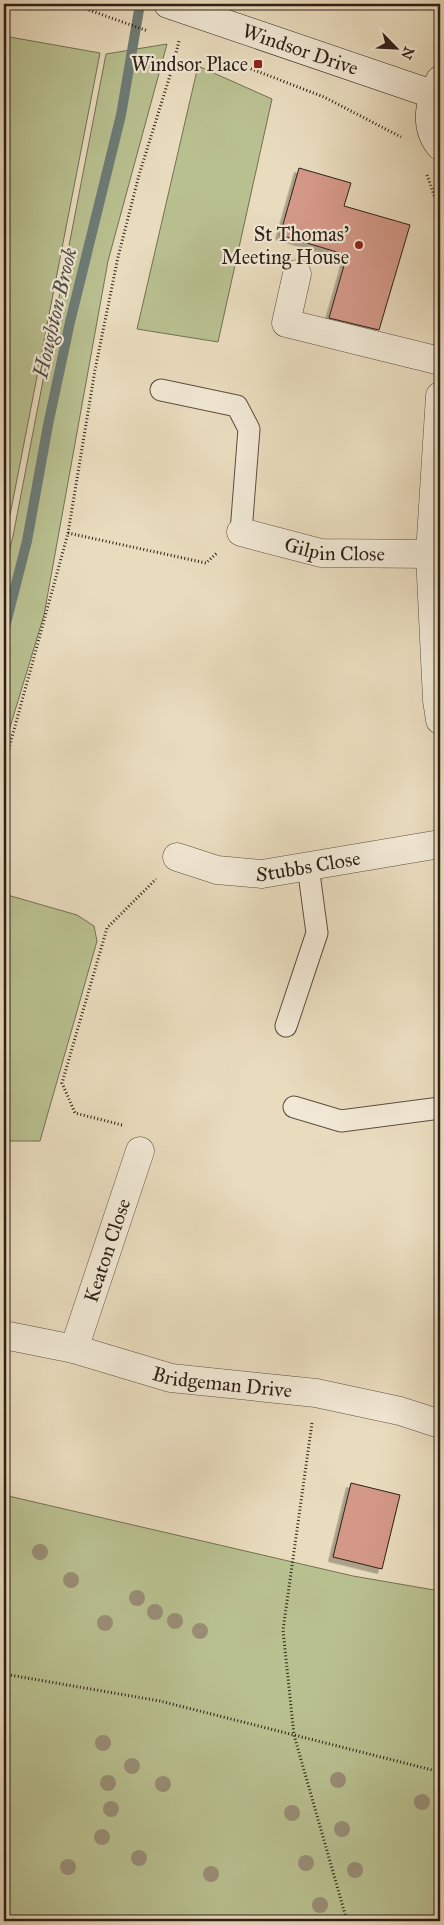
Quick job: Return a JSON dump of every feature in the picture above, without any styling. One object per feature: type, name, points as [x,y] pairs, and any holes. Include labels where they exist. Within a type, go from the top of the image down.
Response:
[{"type":"street","name":"Windsor Drive","points":[[186,7],[436,87]]},
{"type":"street","points":[[436,87],[429,111],[431,128],[440,146]]},
{"type":"street","points":[[298,274],[286,323],[440,361]]},
{"type":"street","points":[[440,396],[430,554],[437,700],[440,720]]},
{"type":"street","name":"Gilpin Close","points":[[241,532],[321,553],[430,554]]},
{"type":"street","name":"Stubbs Close","points":[[177,857],[217,870],[262,874],[440,844]]},
{"type":"street","name":"Keaton Close","points":[[74,1349],[140,1151]]},
{"type":"street","name":"Bridgeman Drive","points":[[4,1336],[74,1349],[171,1378],[316,1393],[400,1411],[440,1424]]},
{"type":"lane","points":[[161,390],[237,406],[249,429],[241,532]]},
{"type":"lane","points":[[286,1026],[317,933],[308,866]]},
{"type":"lane","points":[[294,1107],[341,1121],[440,1108]]},
{"type":"path","points":[[58,4],[86,10],[155,33]]},
{"type":"path","points":[[86,10],[88,4]]},
{"type":"path","points":[[171,39],[188,45]]},
{"type":"path","points":[[4,766],[68,533],[95,370],[118,257],[139,175],[179,42]]},
{"type":"path","points":[[233,62],[324,97],[407,140]]},
{"type":"path","points":[[425,170],[440,212]]},
{"type":"path","points":[[68,533],[206,563],[241,532]]},
{"type":"path","points":[[140,1151],[128,1127],[75,1113],[62,1083],[107,928],[177,857]]},
{"type":"path","points":[[316,1393],[283,1630],[294,1735],[347,1921]]},
{"type":"path","points":[[4,1674],[160,1700],[440,1772]]},
{"type":"green space","points":[[4,36],[100,53],[4,546]]},
{"type":"green space","points":[[167,44],[108,261],[44,615],[4,747],[4,572],[13,536],[106,54]]},
{"type":"green space","points":[[198,66],[272,99],[218,342],[137,329]]},
{"type":"green space","points":[[4,894],[77,915],[94,926],[97,941],[40,1141],[4,1141]]},
{"type":"green space","points":[[4,1495],[353,1576],[440,1591],[440,1921],[4,1921]]},
{"type":"building","name":"St Thomas' Meeting House","points":[[299,168],[351,183],[344,206],[410,225],[379,330],[329,318],[347,255],[280,235]]},
{"type":"building","points":[[351,1483],[400,1495],[382,1569],[333,1557]]},
{"type":"waterway","name":"Houghton Brook","points":[[4,631],[27,541],[48,425],[70,322],[121,115],[140,4]]},
{"type":"place","name":"Windsor Place","points":[[258,64]]},
{"type":"place","name":"St Thomas' Meeting House","points":[[359,245]]}]
